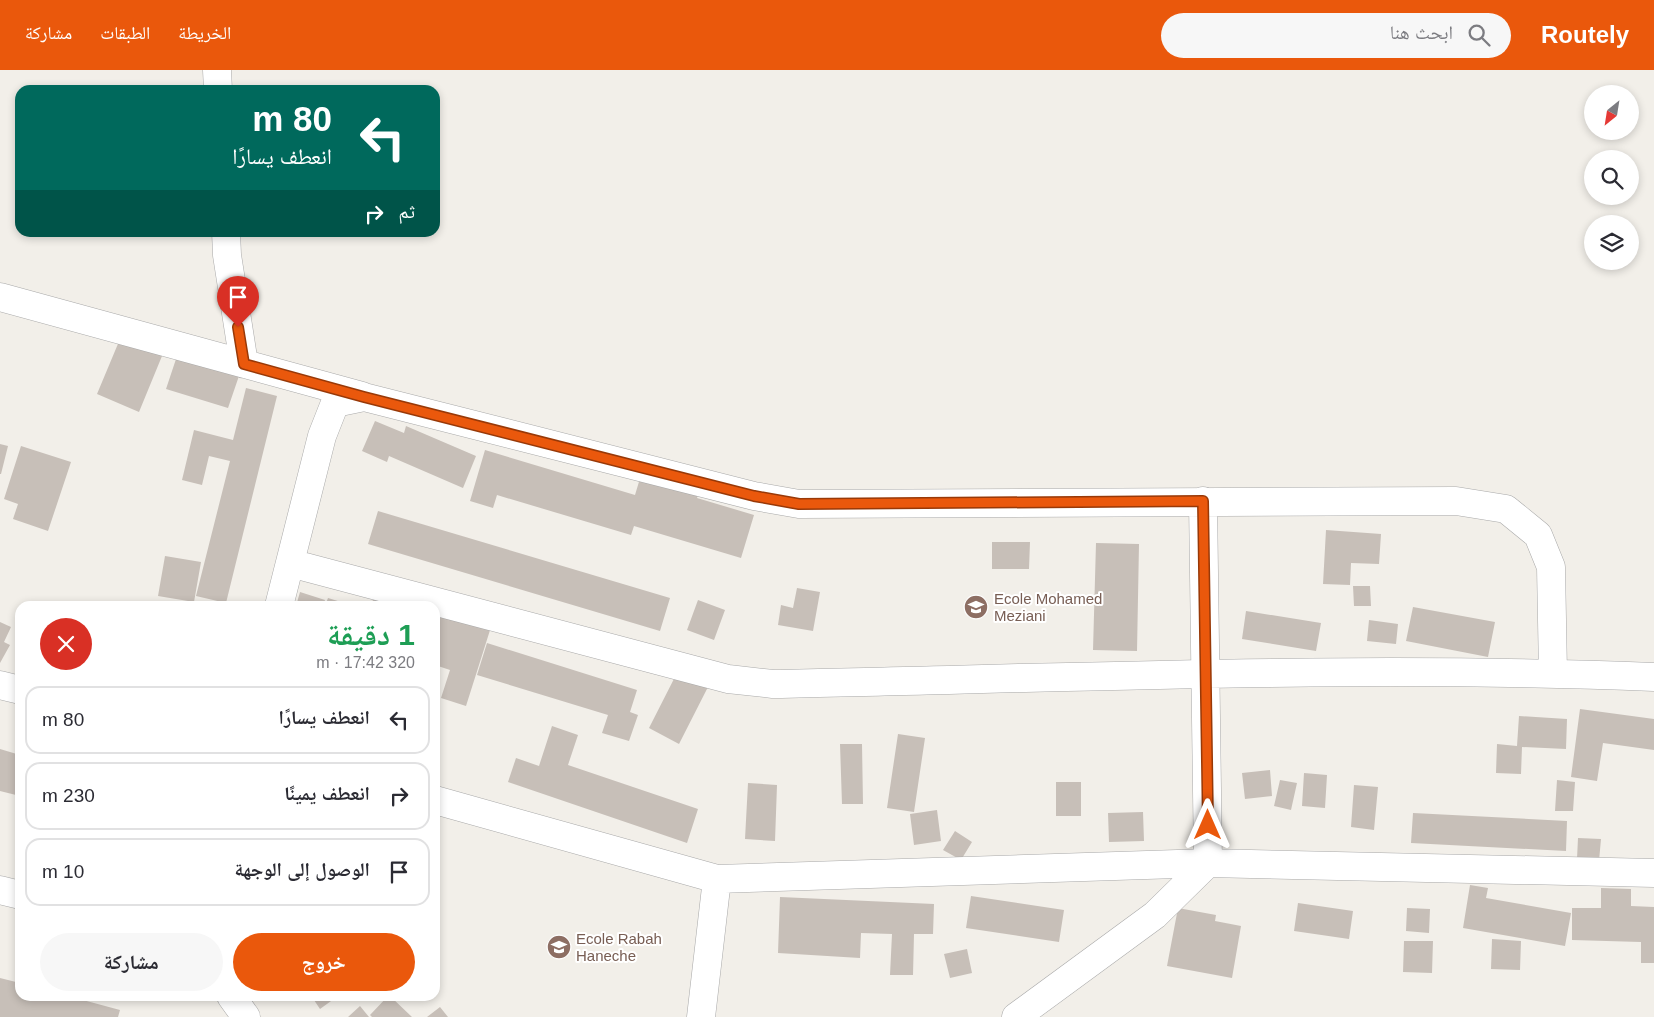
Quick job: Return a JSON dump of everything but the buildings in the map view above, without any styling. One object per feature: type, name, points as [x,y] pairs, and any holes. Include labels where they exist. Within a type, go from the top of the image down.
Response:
[{"type":"street","points":[[217,70],[218,85]]},
{"type":"street","points":[[226,237],[227,255],[244,364]]},
{"type":"street","points":[[0,296],[364,397],[754,496],[799,504],[1456,501],[1506,509],[1538,535],[1551,567],[1554,673]]},
{"type":"street","points":[[280,601],[322,436],[335,403],[364,397]]},
{"type":"street","points":[[1016,1017],[1155,915],[1208,863],[1203,501]]},
{"type":"street","points":[[290,563],[435,601]]},
{"type":"street","points":[[440,602],[737,680],[773,684],[1206,674],[1554,673],[1654,677]]},
{"type":"street","points":[[0,685],[15,689]]},
{"type":"street","points":[[440,801],[717,879],[1208,863],[1654,873]]},
{"type":"street","points":[[701,1017],[717,879]]},
{"type":"street","points":[[0,890],[15,894]]},
{"type":"street","points":[[235,1001],[246,1017]]},
{"type":"place","name":"Ecole Mohamed Meziani","points":[[976,607]]},
{"type":"place","name":"Ecole Rabah Haneche","points":[[559,947]]},
{"type":"route","points":[[238,327],[244,364],[364,397],[754,496],[799,504],[1203,501],[1208,825]]}]
